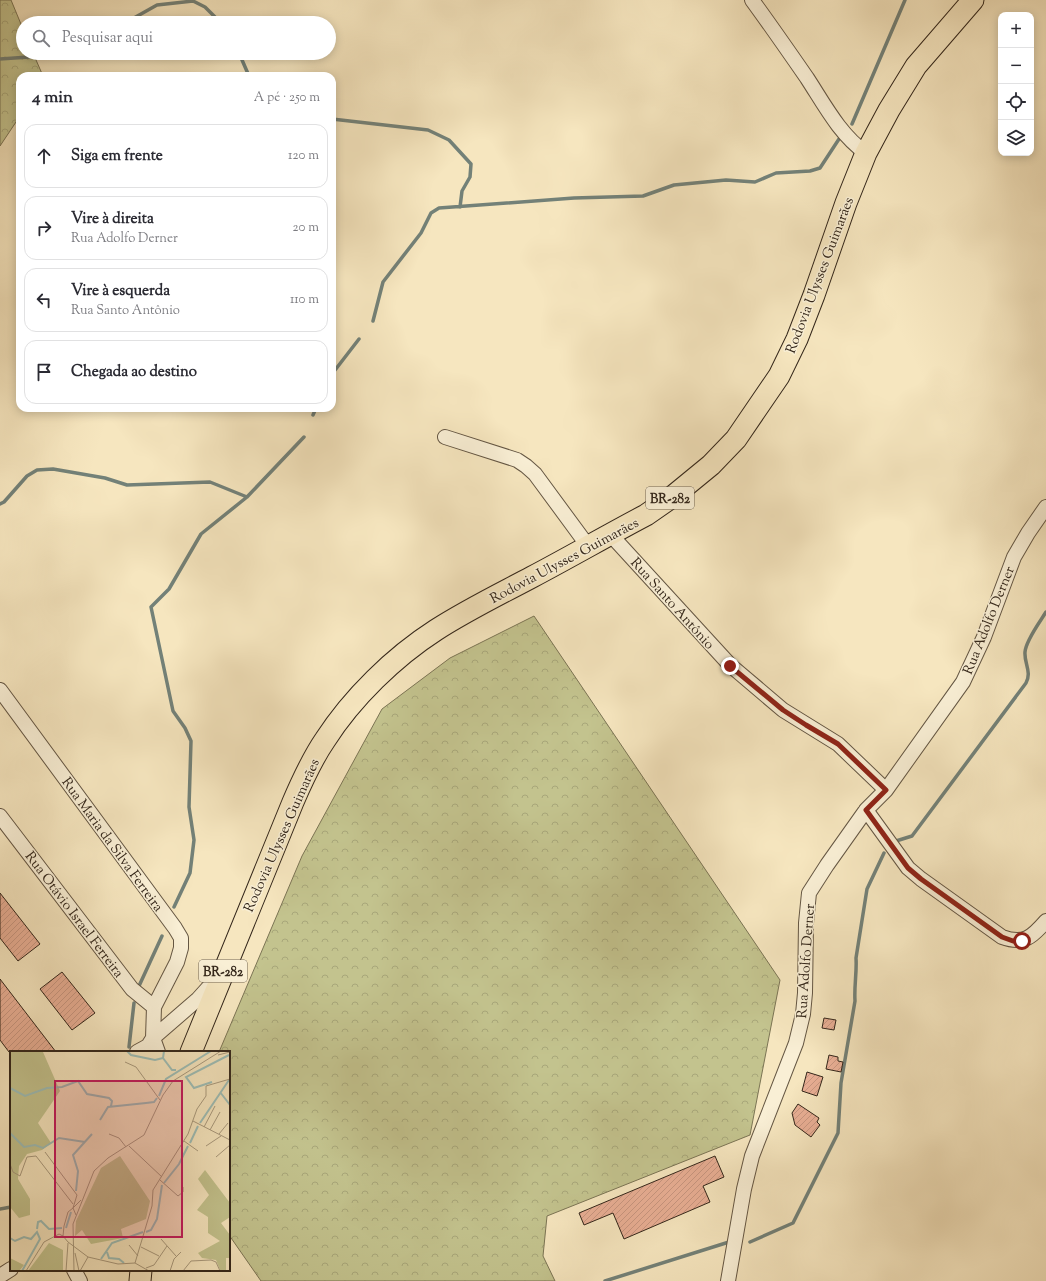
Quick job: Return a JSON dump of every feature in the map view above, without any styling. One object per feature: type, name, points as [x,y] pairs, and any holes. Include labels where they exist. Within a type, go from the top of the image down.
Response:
[{"type":"highway","name":"Rodovia Ulysses Guimarães","points":[[191,1051],[223,971],[307,771],[325,740],[348,709],[374,681],[400,657],[436,630],[646,515],[672,497],[711,465],[736,439],[779,376],[797,339],[846,203],[866,153],[889,110],[916,66],[974,0]]},
{"type":"street","points":[[752,0],[841,128],[858,147],[866,153]]},
{"type":"street","points":[[445,437],[516,460],[526,466],[535,474],[588,546]]},
{"type":"street","name":"Rua Adolfo Derner","points":[[728,1281],[744,1188],[752,1156],[796,1043],[800,1026],[805,993],[806,923],[809,893],[866,810],[886,790],[963,682],[984,637],[1014,557],[1046,507]]},
{"type":"street","name":"Rua Santo Antônio","points":[[610,534],[730,666],[783,710],[838,744],[886,790]]},
{"type":"street","name":"Rua Maria da Silva Ferreira","points":[[0,690],[175,928],[180,938],[181,948],[178,962],[154,1007]]},
{"type":"street","points":[[866,810],[908,868],[1002,937],[1013,941],[1022,941],[1029,938],[1046,921]]},
{"type":"street","name":"Rua Otávio Israel Ferreira","points":[[0,816],[132,989],[154,1007]]},
{"type":"street","points":[[139,1051],[148,1046],[153,1038],[198,1000],[223,971]]},
{"type":"street","points":[[154,1007],[153,1038],[158,1051]]},
{"type":"street","points":[[0,1276],[10,1270]]},
{"type":"street","points":[[75,1271],[80,1281]]},
{"type":"green space","points":[[0,0],[11,0],[18,16],[16,16],[16,60],[36,60],[41,72],[16,72],[16,122],[0,146]]},
{"type":"green space","points":[[534,616],[780,980],[750,1135],[547,1216],[543,1256],[555,1281],[261,1281],[230,1236],[230,1051],[219,1051],[302,856],[382,709],[450,658]]},
{"type":"building","points":[[0,893],[40,944],[18,961],[0,938]]},
{"type":"building","points":[[62,972],[95,1013],[72,1030],[40,989]]},
{"type":"building","points":[[0,979],[55,1051],[9,1052],[0,1040]]},
{"type":"building","points":[[824,1018],[836,1020],[834,1030],[822,1028]]},
{"type":"building","points":[[829,1055],[838,1057],[838,1061],[843,1062],[841,1072],[826,1069]]},
{"type":"building","points":[[807,1072],[823,1077],[817,1096],[802,1091]]},
{"type":"building","points":[[798,1104],[819,1118],[817,1122],[820,1125],[811,1137],[795,1125],[792,1113]]},
{"type":"building","points":[[715,1156],[724,1177],[703,1186],[710,1202],[624,1239],[613,1213],[584,1225],[579,1213]]},
{"type":"waterway","points":[[852,124],[905,0]]},
{"type":"waterway","points":[[137,16],[157,5],[193,1],[205,7],[214,16]]},
{"type":"waterway","points":[[0,59],[16,58]]},
{"type":"waterway","points":[[242,60],[247,72]]},
{"type":"waterway","points":[[336,119],[428,130],[449,140],[471,164],[470,177],[462,191],[460,207]]},
{"type":"waterway","points":[[373,321],[383,282],[421,233],[431,213],[439,208],[574,198],[643,196],[674,185],[726,180],[755,182],[776,173],[810,171],[820,168],[839,139]]},
{"type":"waterway","points":[[336,369],[359,339]]},
{"type":"waterway","points":[[174,907],[190,873],[194,840],[189,807],[191,741],[185,728],[173,711],[151,607],[169,589],[201,534],[247,497],[304,437]]},
{"type":"waterway","points":[[0,504],[4,502],[27,476],[37,470],[53,469],[105,478],[127,485],[210,482],[247,497]]},
{"type":"waterway","points":[[896,841],[912,836],[1026,683],[1028,679],[1025,656],[1026,647],[1046,612]]},
{"type":"waterway","points":[[750,1242],[793,1223],[838,1133],[841,1083],[855,1001],[856,958],[867,889],[884,853]]},
{"type":"waterway","points":[[139,986],[162,936]]},
{"type":"waterway","points":[[129,1047],[134,1003]]},
{"type":"waterway","points":[[0,1209],[10,1207]]},
{"type":"waterway","points":[[605,1281],[729,1242]]},
{"type":"route","points":[[730,666],[783,710],[833,740],[886,790],[866,810],[908,868],[1002,937],[1013,941],[1022,941]]}]
